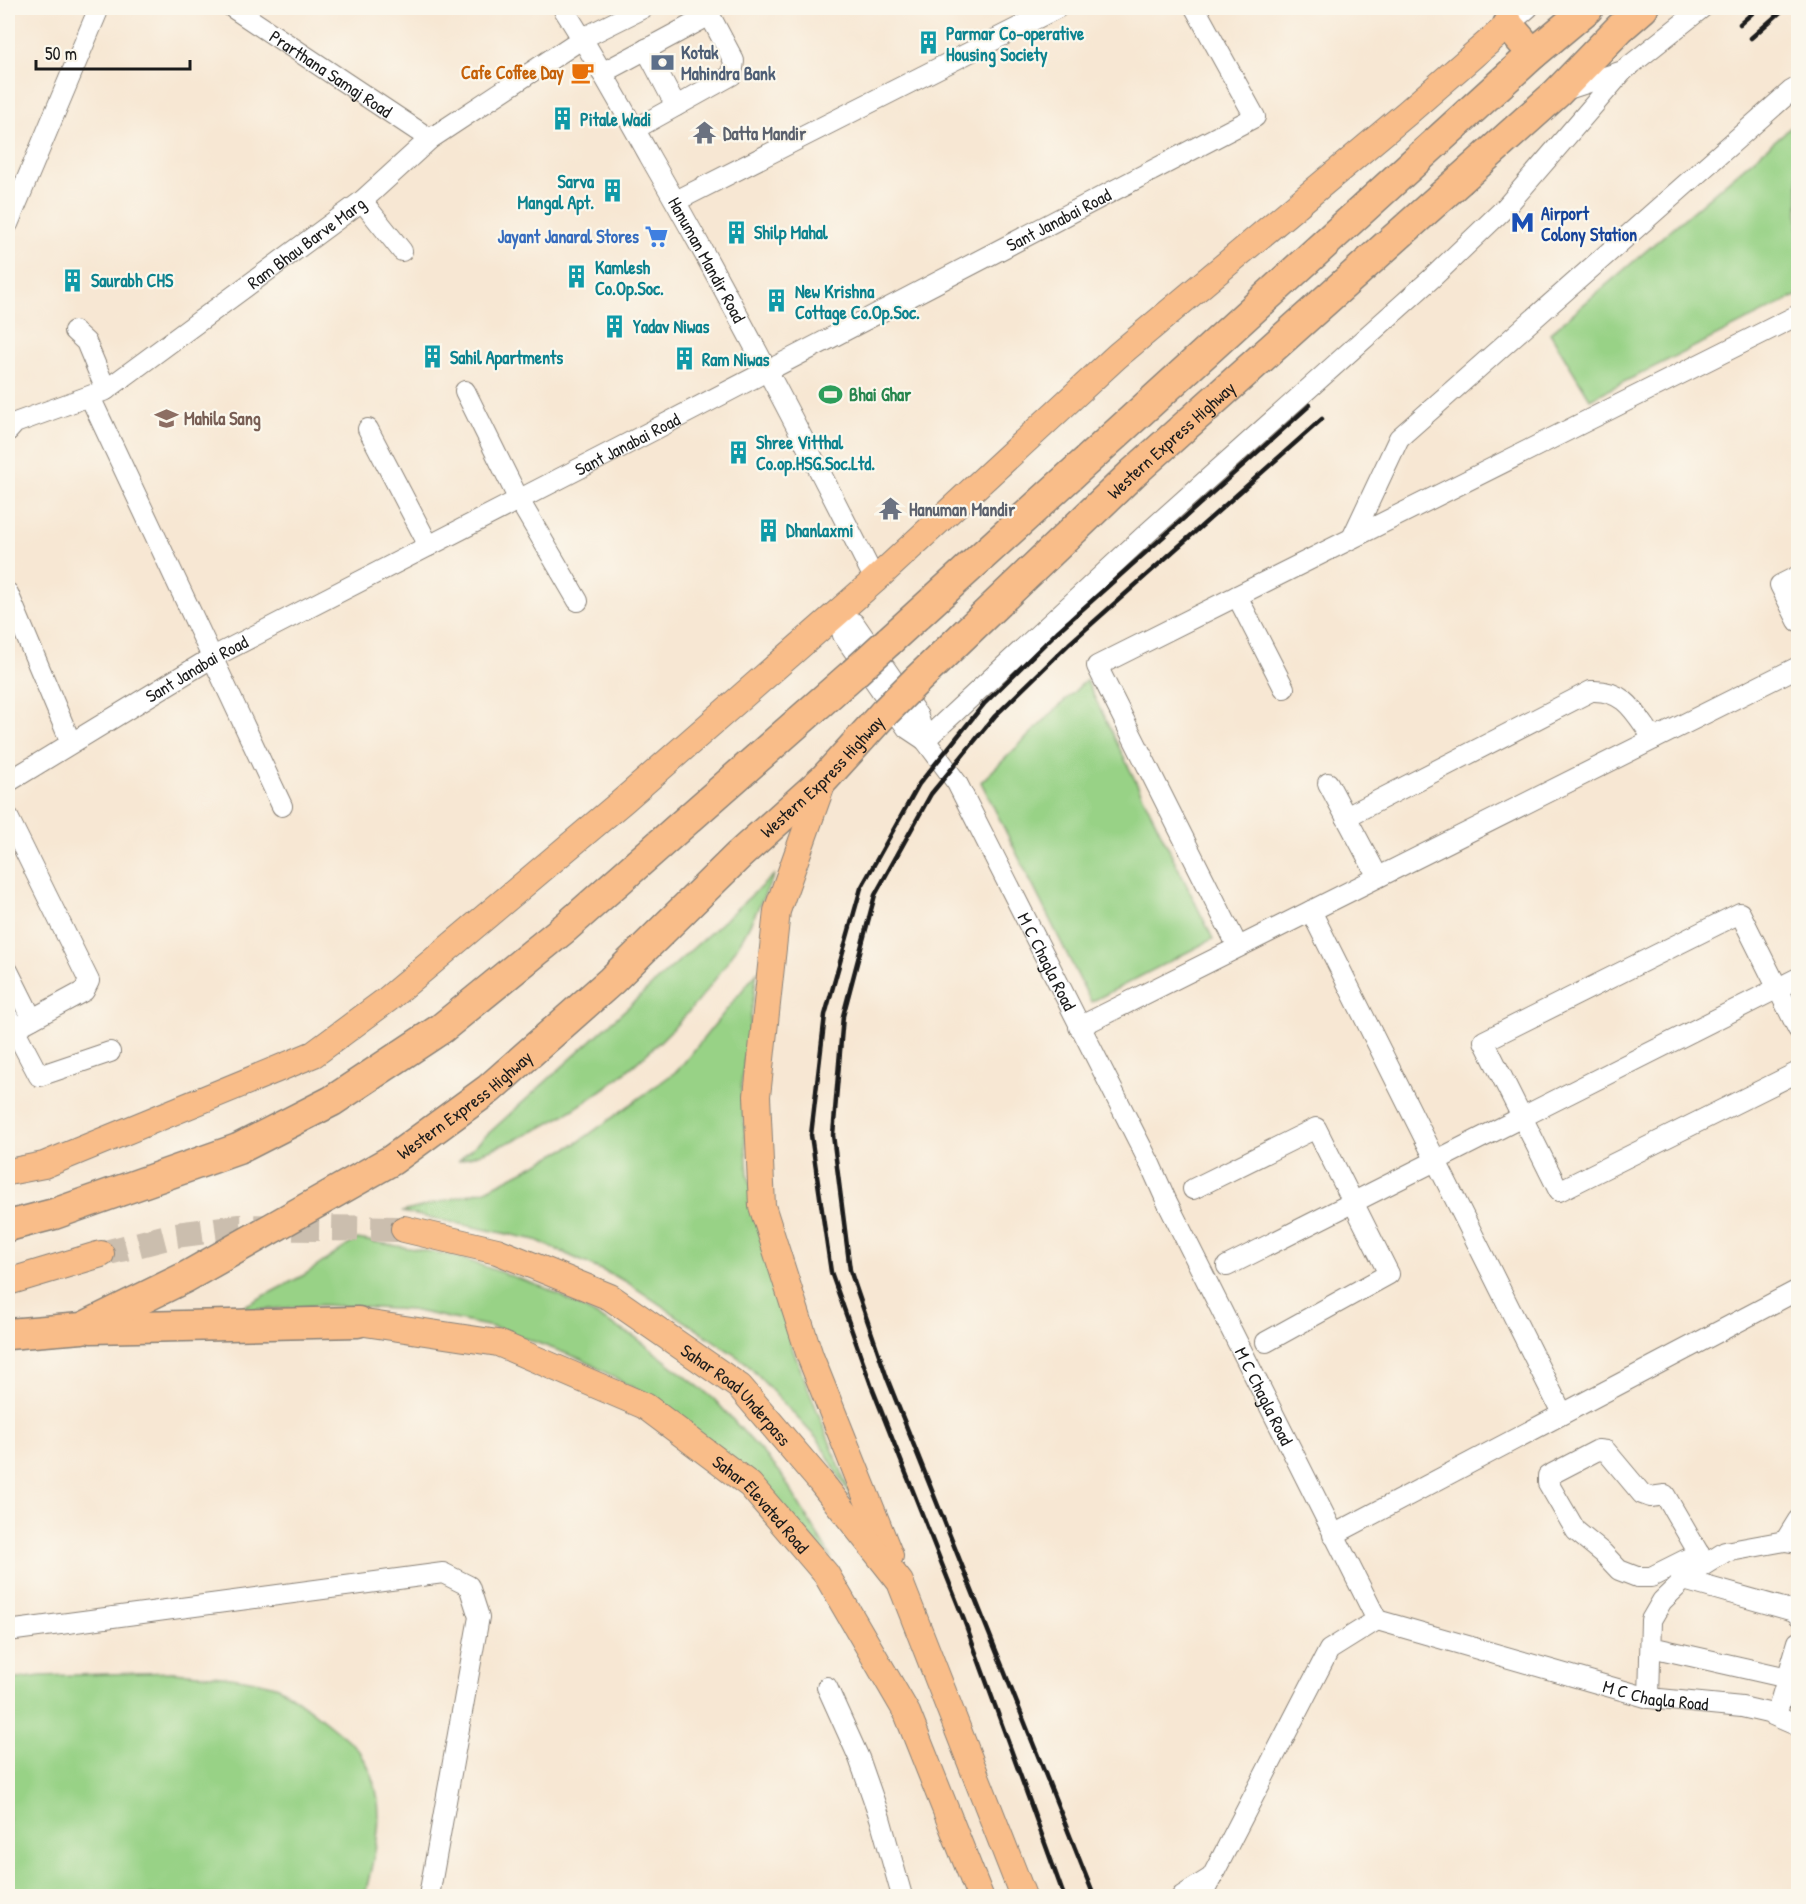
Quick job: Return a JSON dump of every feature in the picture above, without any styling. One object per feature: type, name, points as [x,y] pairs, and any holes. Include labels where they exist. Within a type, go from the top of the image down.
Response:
[{"type":"highway","points":[[8,1226],[54,1214],[238,1149],[332,1101],[442,1028],[566,927],[854,673],[1533,54],[1588,8]]},
{"type":"highway","name":"Western Express Highway","points":[[8,1334],[82,1328],[186,1276],[392,1160],[489,1089],[611,981],[738,856],[824,779],[916,681],[1133,473],[1557,93],[1620,28],[1643,8]]},
{"type":"highway","points":[[1518,16],[1533,54]]},
{"type":"highway","points":[[82,1328],[358,1322]]},
{"type":"main road","points":[[8,1172],[44,1165],[314,1054],[405,985],[632,792],[875,580],[1118,356],[1407,113],[1518,16]]},
{"type":"main road","points":[[824,779],[777,911],[757,1096],[762,1206],[810,1356],[900,1582]]},
{"type":"main road","name":"Sahar Road Underpass","points":[[404,1230],[497,1251],[610,1297],[740,1387],[820,1481],[900,1582],[1023,1896]]},
{"type":"main road","points":[[8,1282],[101,1254]]},
{"type":"main road","name":"Sahar Elevated Road","points":[[358,1322],[498,1343],[645,1406],[750,1485],[826,1574],[907,1713],[980,1896]]},
{"type":"street","points":[[8,224],[99,8]]},
{"type":"street","name":"Prarthana Samaj Road","points":[[233,8],[430,139]]},
{"type":"street","name":"Hanuman Mandir Road","points":[[563,8],[583,38],[676,201],[769,370],[875,580]]},
{"type":"street","name":"Ram Bhau Barve Marg","points":[[10,425],[98,393],[362,201],[430,139],[583,38],[643,8]]},
{"type":"street","points":[[676,201],[1057,8]]},
{"type":"street","name":"Sant Janabai Road","points":[[8,782],[213,657],[1255,117],[1195,8]]},
{"type":"street","points":[[925,740],[1144,536],[1457,254],[1506,207],[1623,71],[1702,8]]},
{"type":"street","points":[[602,73],[708,11],[734,61],[732,75],[635,129]]},
{"type":"street","points":[[646,49],[676,106]]},
{"type":"street","points":[[1557,93],[1623,71]]},
{"type":"street","points":[[1352,538],[1400,438],[1798,87]]},
{"type":"street","points":[[362,201],[402,251]]},
{"type":"street","points":[[1238,947],[1097,666],[1798,315]]},
{"type":"street","points":[[74,331],[86,342],[98,393],[213,657],[282,806]]},
{"type":"street","points":[[465,391],[519,500],[578,601]]},
{"type":"street","points":[[368,429],[429,546]]},
{"type":"street","points":[[1798,576],[1780,585],[1798,621]]},
{"type":"street","points":[[8,593],[71,743]]},
{"type":"street","points":[[1237,596],[1284,688]]},
{"type":"street","name":"M C Chagla Road","points":[[837,613],[854,623],[918,716],[925,740],[957,783],[1377,1620],[1649,1698],[1742,1707],[1776,1716],[1798,1726]]},
{"type":"street","points":[[1079,1027],[1798,667]]},
{"type":"street","points":[[1346,817],[1592,691],[1605,690],[1623,698],[1654,739]]},
{"type":"street","points":[[1328,783],[1378,877]]},
{"type":"street","points":[[8,817],[89,981],[84,992],[32,1019],[11,1023],[39,1076],[110,1052]]},
{"type":"street","points":[[1311,911],[1562,1413]]},
{"type":"street","points":[[1798,1029],[1740,913],[1484,1041],[1559,1191],[1798,1072]]},
{"type":"street","points":[[8,971],[32,1019]]},
{"type":"street","points":[[1227,1266],[1798,978]]},
{"type":"street","points":[[1193,1188],[1316,1128],[1389,1275],[1266,1342]]},
{"type":"street","points":[[1334,1535],[1798,1290]]},
{"type":"street","points":[[1702,1559],[1665,1495],[1650,1497],[1642,1494],[1606,1451],[1598,1450],[1548,1476],[1548,1484],[1576,1531],[1603,1553],[1619,1570],[1637,1577],[1651,1577],[1725,1552],[1792,1542],[1798,1520]]},
{"type":"street","points":[[1649,1698],[1651,1620],[1662,1601],[1702,1559]]},
{"type":"street","points":[[8,1631],[443,1573],[469,1586],[479,1617],[429,1896]]},
{"type":"street","points":[[1684,1580],[1794,1611],[1798,1615]]},
{"type":"street","points":[[1202,1896],[1329,1650],[1377,1620]]},
{"type":"street","points":[[1776,1716],[1798,1642]]},
{"type":"street","points":[[1651,1647],[1788,1678]]},
{"type":"street","points":[[827,1687],[859,1758],[880,1818],[902,1896]]},
{"type":"street","points":[[1182,1896],[1212,1877]]},
{"type":"green space","points":[[1798,121],[1798,295],[1590,399],[1550,333]]},
{"type":"green space","points":[[1086,680],[1213,939],[1091,1002],[981,782]]},
{"type":"green space","points":[[775,874],[742,939],[722,969],[700,998],[648,1052],[589,1099],[558,1118],[518,1139],[458,1161]]},
{"type":"green space","points":[[757,972],[741,1087],[748,1174],[791,1345],[854,1503],[819,1441],[745,1362],[625,1281],[536,1240],[402,1212],[486,1190],[577,1143],[678,1070]]},
{"type":"green space","points":[[357,1239],[455,1256],[548,1289],[635,1337],[713,1398],[780,1472],[832,1559],[793,1520],[659,1402],[581,1359],[497,1328],[411,1310],[322,1305],[233,1312],[304,1275]]},
{"type":"green space","points":[[174,1672],[238,1678],[275,1686],[306,1706],[356,1748],[372,1776],[379,1813],[375,1849],[365,1896],[8,1896],[8,1680],[41,1676]]},
{"type":"tunnel","points":[[101,1254],[175,1235],[239,1227],[404,1229]]},
{"type":"railway","points":[[1740,24],[1758,8]]},
{"type":"railway","points":[[1751,38],[1785,8]]},
{"type":"railway","points":[[1064,1896],[964,1620],[871,1385],[831,1272],[811,1135],[825,1015],[861,888],[919,784],[984,704],[1057,632],[1310,405]]},
{"type":"railway","points":[[1094,1896],[887,1378],[850,1270],[833,1135],[843,1016],[875,895],[931,794],[995,716],[1069,644],[1322,419]]},
{"type":"place","name":"Parmar Co-operative Housing Society","points":[[928,43]]},
{"type":"place","name":"Kotak Mahindra Bank","points":[[663,62]]},
{"type":"place","name":"Cafe Coffee Day","points":[[582,72]]},
{"type":"place","name":"Pitale Wadi","points":[[562,119]]},
{"type":"place","name":"Datta Mandir","points":[[705,133]]},
{"type":"place","name":"Sarva Mangal Apt.","points":[[612,191]]},
{"type":"place","name":"Airport Colony Station","points":[[1523,223]]},
{"type":"place","name":"Shilp Mahal","points":[[736,232]]},
{"type":"place","name":"Jayant Janaral Stores","points":[[657,236]]},
{"type":"place","name":"Kamlesh Co.Op.Soc.","points":[[577,277]]},
{"type":"place","name":"Saurabh CHS","points":[[73,280]]},
{"type":"place","name":"New Krishna Cottage Co.Op.Soc.","points":[[777,301]]},
{"type":"place","name":"Yadav Niwas","points":[[615,326]]},
{"type":"place","name":"Sahil Apartments","points":[[432,357]]},
{"type":"place","name":"Ram Niwas","points":[[684,359]]},
{"type":"place","name":"Bhai Ghar","points":[[831,394]]},
{"type":"place","name":"Mahila Sang","points":[[166,418]]},
{"type":"place","name":"Shree Vitthal Co.op.HSG.Soc.Ltd.","points":[[738,452]]},
{"type":"place","name":"Hanuman Mandir","points":[[891,509]]},
{"type":"place","name":"Dhanlaxmi","points":[[768,530]]}]
